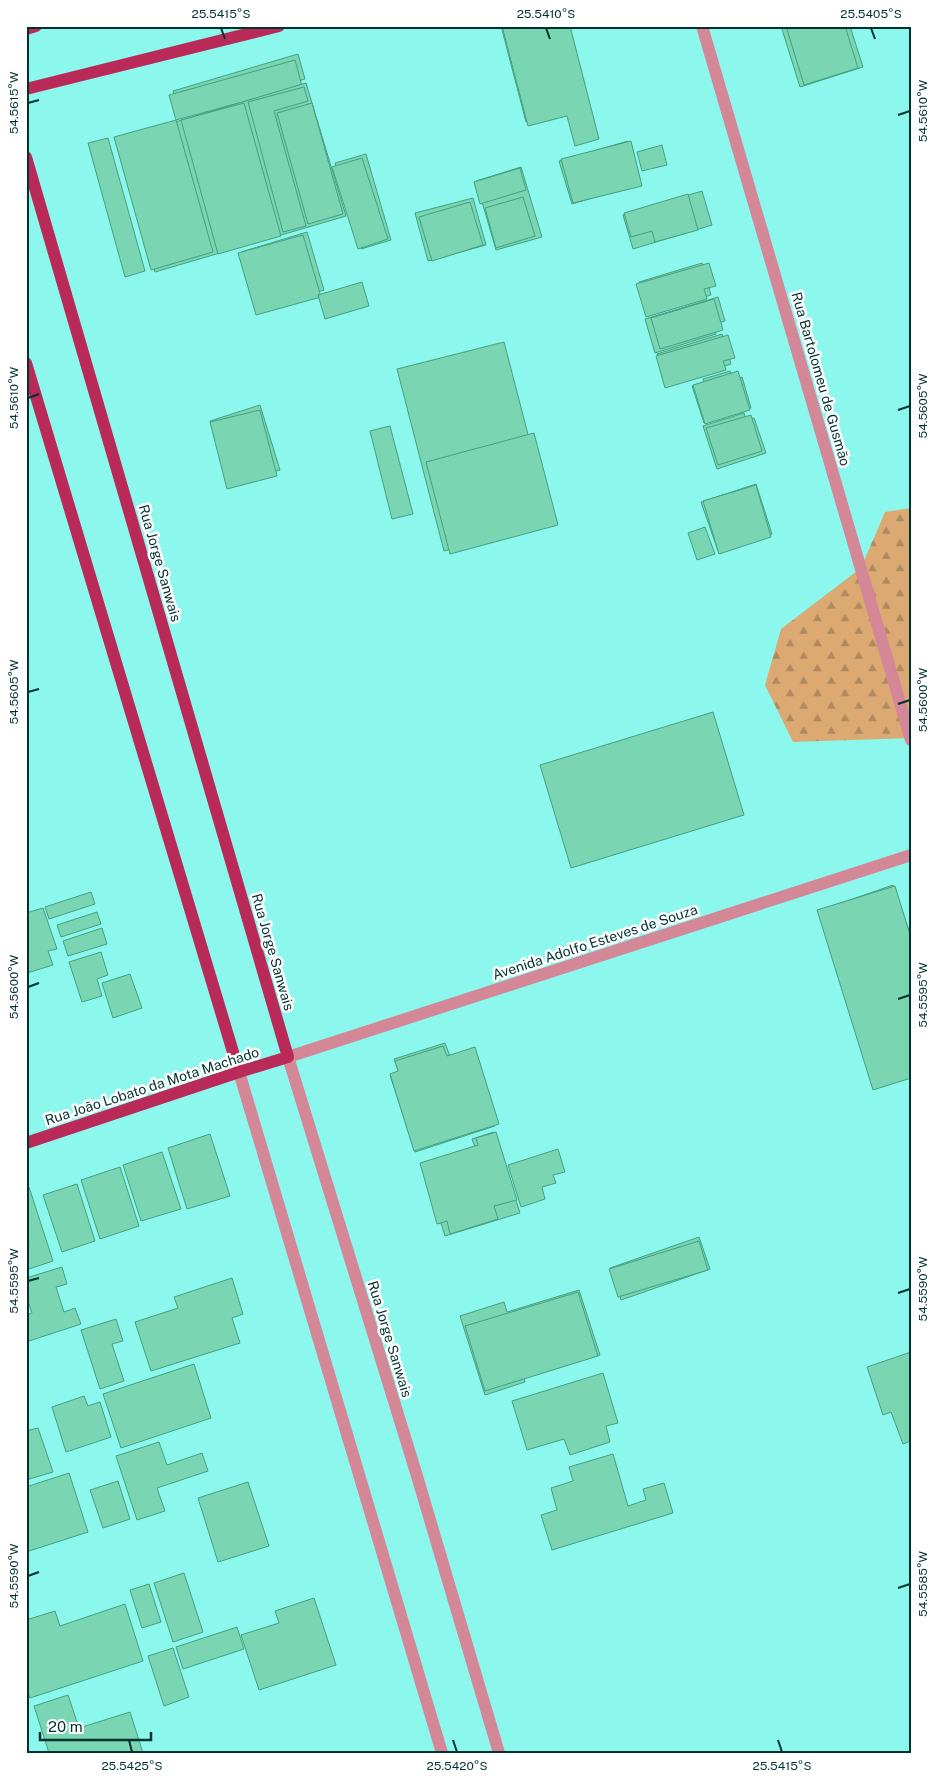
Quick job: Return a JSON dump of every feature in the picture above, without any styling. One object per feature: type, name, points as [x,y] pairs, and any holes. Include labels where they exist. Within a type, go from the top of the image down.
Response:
[{"type":"main road","points":[[26,29],[36,26]]},
{"type":"main road","points":[[26,89],[279,26]]},
{"type":"main road","name":"Rua Jorge Sanwais","points":[[26,157],[288,1057]]},
{"type":"main road","points":[[26,363],[239,1072]]},
{"type":"main road","name":"Rua João Lobato da Mota Machado","points":[[26,1143],[288,1057]]},
{"type":"street","name":"Rua Bartolomeu de Gusmão","points":[[702,26],[911,740]]},
{"type":"street","name":"Avenida Adolfo Esteves de Souza","points":[[288,1057],[911,855]]},
{"type":"street","name":"Rua Jorge Sanwais","points":[[288,1057],[417,1476],[499,1753]]},
{"type":"street","points":[[239,1072],[442,1753]]},
{"type":"green space","points":[[911,508],[911,738],[793,742],[765,685],[781,629],[861,568],[885,512]]},
{"type":"building","points":[[501,26],[567,26],[588,106],[526,122]]},
{"type":"building","points":[[502,26],[570,26],[599,139],[575,146],[567,116],[528,126]]},
{"type":"building","points":[[781,26],[850,26],[863,67],[800,87]]},
{"type":"building","points":[[786,26],[845,26],[858,68],[804,85]]},
{"type":"building","points":[[298,54],[305,79],[181,116],[173,91]]},
{"type":"building","points":[[295,60],[302,86],[176,120],[169,95]]},
{"type":"building","points":[[306,83],[346,216],[155,272],[115,140]]},
{"type":"building","points":[[304,87],[308,101],[274,111],[306,226],[283,232],[248,102]]},
{"type":"building","points":[[244,103],[281,236],[218,254],[181,120]]},
{"type":"building","points":[[312,103],[343,214],[308,224],[277,113]]},
{"type":"building","points":[[176,120],[213,252],[151,270],[114,137]]},
{"type":"building","points":[[108,138],[145,271],[125,277],[88,143]]},
{"type":"building","points":[[628,141],[640,184],[572,204],[559,161]]},
{"type":"building","points":[[631,141],[642,186],[573,203],[561,159]]},
{"type":"building","points":[[662,145],[667,165],[642,171],[637,152]]},
{"type":"building","points":[[366,154],[391,240],[361,249],[335,163]]},
{"type":"building","points":[[362,158],[388,239],[358,249],[332,167]]},
{"type":"building","points":[[521,167],[542,237],[496,250],[476,181]]},
{"type":"building","points":[[520,168],[526,190],[480,204],[474,182]]},
{"type":"building","points":[[702,191],[712,225],[633,249],[623,215]]},
{"type":"building","points":[[688,194],[698,230],[655,242],[652,231],[631,237],[624,213]]},
{"type":"building","points":[[523,197],[535,236],[496,248],[485,208]]},
{"type":"building","points":[[473,198],[486,245],[428,261],[415,213]]},
{"type":"building","points":[[470,202],[483,245],[432,261],[419,217]]},
{"type":"building","points":[[307,232],[324,290],[258,310],[241,252]]},
{"type":"building","points":[[303,235],[321,297],[256,315],[238,253]]},
{"type":"building","points":[[702,263],[711,295],[649,314],[639,282]]},
{"type":"building","points":[[709,263],[716,286],[704,289],[707,299],[646,317],[636,284]]},
{"type":"building","points":[[362,282],[369,306],[325,319],[318,295]]},
{"type":"building","points":[[718,297],[725,321],[713,324],[716,334],[655,353],[645,319]]},
{"type":"building","points":[[714,299],[723,330],[660,349],[651,318]]},
{"type":"building","points":[[722,334],[731,364],[667,384],[657,354]]},
{"type":"building","points":[[728,335],[735,358],[723,361],[726,370],[665,388],[656,356]]},
{"type":"building","points":[[504,342],[551,523],[444,551],[397,369]]},
{"type":"building","points":[[730,371],[733,380],[742,377],[751,408],[704,423],[692,386],[704,382],[703,379]]},
{"type":"building","points":[[738,371],[750,410],[705,424],[693,385]]},
{"type":"building","points":[[260,405],[280,470],[229,485],[210,421]]},
{"type":"building","points":[[260,410],[277,476],[227,489],[210,422]]},
{"type":"building","points":[[744,413],[746,420],[754,418],[766,453],[717,469],[703,426]]},
{"type":"building","points":[[751,415],[762,451],[718,465],[706,428]]},
{"type":"building","points":[[390,426],[413,514],[392,519],[370,431]]},
{"type":"building","points":[[534,433],[558,525],[450,554],[426,462]]},
{"type":"building","points":[[756,484],[772,534],[718,551],[701,502]]},
{"type":"building","points":[[756,485],[771,537],[719,554],[703,501]]},
{"type":"building","points":[[705,527],[715,554],[697,560],[688,533]]},
{"type":"building","points":[[713,712],[744,815],[571,868],[540,765]]},
{"type":"building","points":[[893,885],[911,936],[911,1075],[878,1086],[818,911]]},
{"type":"building","points":[[895,886],[911,938],[911,1078],[873,1090],[817,910]]},
{"type":"building","points":[[91,892],[95,904],[49,919],[45,907]]},
{"type":"building","points":[[43,908],[57,949],[48,951],[53,965],[27,973],[26,913]]},
{"type":"building","points":[[97,912],[101,924],[61,937],[57,925]]},
{"type":"building","points":[[102,928],[107,944],[68,956],[63,941]]},
{"type":"building","points":[[101,952],[108,975],[97,979],[102,996],[82,1002],[69,962]]},
{"type":"building","points":[[130,974],[142,1008],[113,1018],[102,983]]},
{"type":"building","points":[[445,1043],[450,1056],[472,1050],[495,1126],[415,1152],[390,1075],[399,1072],[394,1059]]},
{"type":"building","points":[[443,1046],[447,1056],[475,1047],[499,1124],[414,1151],[390,1074],[398,1071],[395,1061]]},
{"type":"building","points":[[494,1132],[520,1213],[445,1236],[422,1163],[475,1147],[472,1139]]},
{"type":"building","points":[[496,1132],[517,1200],[494,1206],[498,1219],[450,1234],[447,1221],[437,1224],[420,1163],[478,1145],[476,1138]]},
{"type":"building","points":[[210,1134],[230,1196],[187,1209],[168,1148]]},
{"type":"building","points":[[558,1149],[565,1172],[553,1175],[556,1183],[542,1187],[545,1199],[521,1207],[508,1165]]},
{"type":"building","points":[[162,1152],[181,1209],[141,1221],[123,1165]]},
{"type":"building","points":[[120,1167],[139,1226],[100,1239],[81,1180]]},
{"type":"building","points":[[77,1184],[95,1241],[62,1252],[43,1195]]},
{"type":"building","points":[[29,1187],[53,1261],[26,1270],[26,1247],[29,1246],[26,1239],[26,1188]]},
{"type":"building","points":[[699,1237],[710,1269],[621,1300],[610,1268]]},
{"type":"building","points":[[699,1241],[708,1270],[618,1297],[609,1269]]},
{"type":"building","points":[[62,1267],[67,1284],[56,1287],[64,1312],[75,1308],[81,1324],[26,1342],[26,1315],[32,1313],[26,1295],[26,1278]]},
{"type":"building","points":[[232,1278],[243,1314],[232,1318],[240,1343],[151,1371],[135,1322],[178,1308],[174,1297]]},
{"type":"building","points":[[579,1290],[600,1355],[524,1378],[525,1382],[485,1395],[460,1316],[504,1302],[507,1312]]},
{"type":"building","points":[[578,1292],[598,1356],[485,1391],[465,1326]]},
{"type":"building","points":[[116,1319],[123,1341],[112,1344],[124,1381],[100,1389],[81,1330]]},
{"type":"building","points":[[911,1352],[911,1441],[903,1444],[891,1412],[883,1415],[867,1367]]},
{"type":"building","points":[[194,1364],[211,1418],[121,1448],[103,1394]]},
{"type":"building","points":[[603,1373],[618,1423],[606,1426],[610,1442],[570,1455],[564,1439],[527,1450],[512,1401]]},
{"type":"building","points":[[84,1396],[88,1406],[100,1402],[111,1437],[66,1452],[52,1407]]},
{"type":"building","points":[[38,1428],[53,1472],[26,1480],[26,1431]]},
{"type":"building","points":[[159,1442],[167,1465],[202,1453],[208,1471],[157,1488],[165,1511],[137,1520],[116,1456]]},
{"type":"building","points":[[613,1454],[628,1506],[646,1500],[643,1489],[664,1483],[673,1513],[552,1550],[541,1515],[557,1510],[551,1488],[573,1481],[569,1467]]},
{"type":"building","points":[[69,1473],[88,1532],[26,1552],[26,1487]]},
{"type":"building","points":[[118,1481],[130,1519],[103,1528],[90,1490]]},
{"type":"building","points":[[248,1482],[269,1546],[218,1562],[198,1498]]},
{"type":"building","points":[[184,1573],[203,1632],[173,1642],[154,1583]]},
{"type":"building","points":[[149,1584],[161,1622],[142,1628],[130,1590]]},
{"type":"building","points":[[314,1598],[336,1665],[259,1690],[241,1635],[279,1623],[275,1611]]},
{"type":"building","points":[[125,1604],[143,1661],[30,1698],[26,1687],[26,1620],[55,1611],[60,1626]]},
{"type":"building","points":[[237,1627],[244,1649],[183,1669],[176,1647]]},
{"type":"building","points":[[173,1648],[189,1697],[164,1706],[148,1656]]},
{"type":"building","points":[[68,1695],[79,1728],[130,1712],[143,1753],[49,1753],[34,1706]]}]
